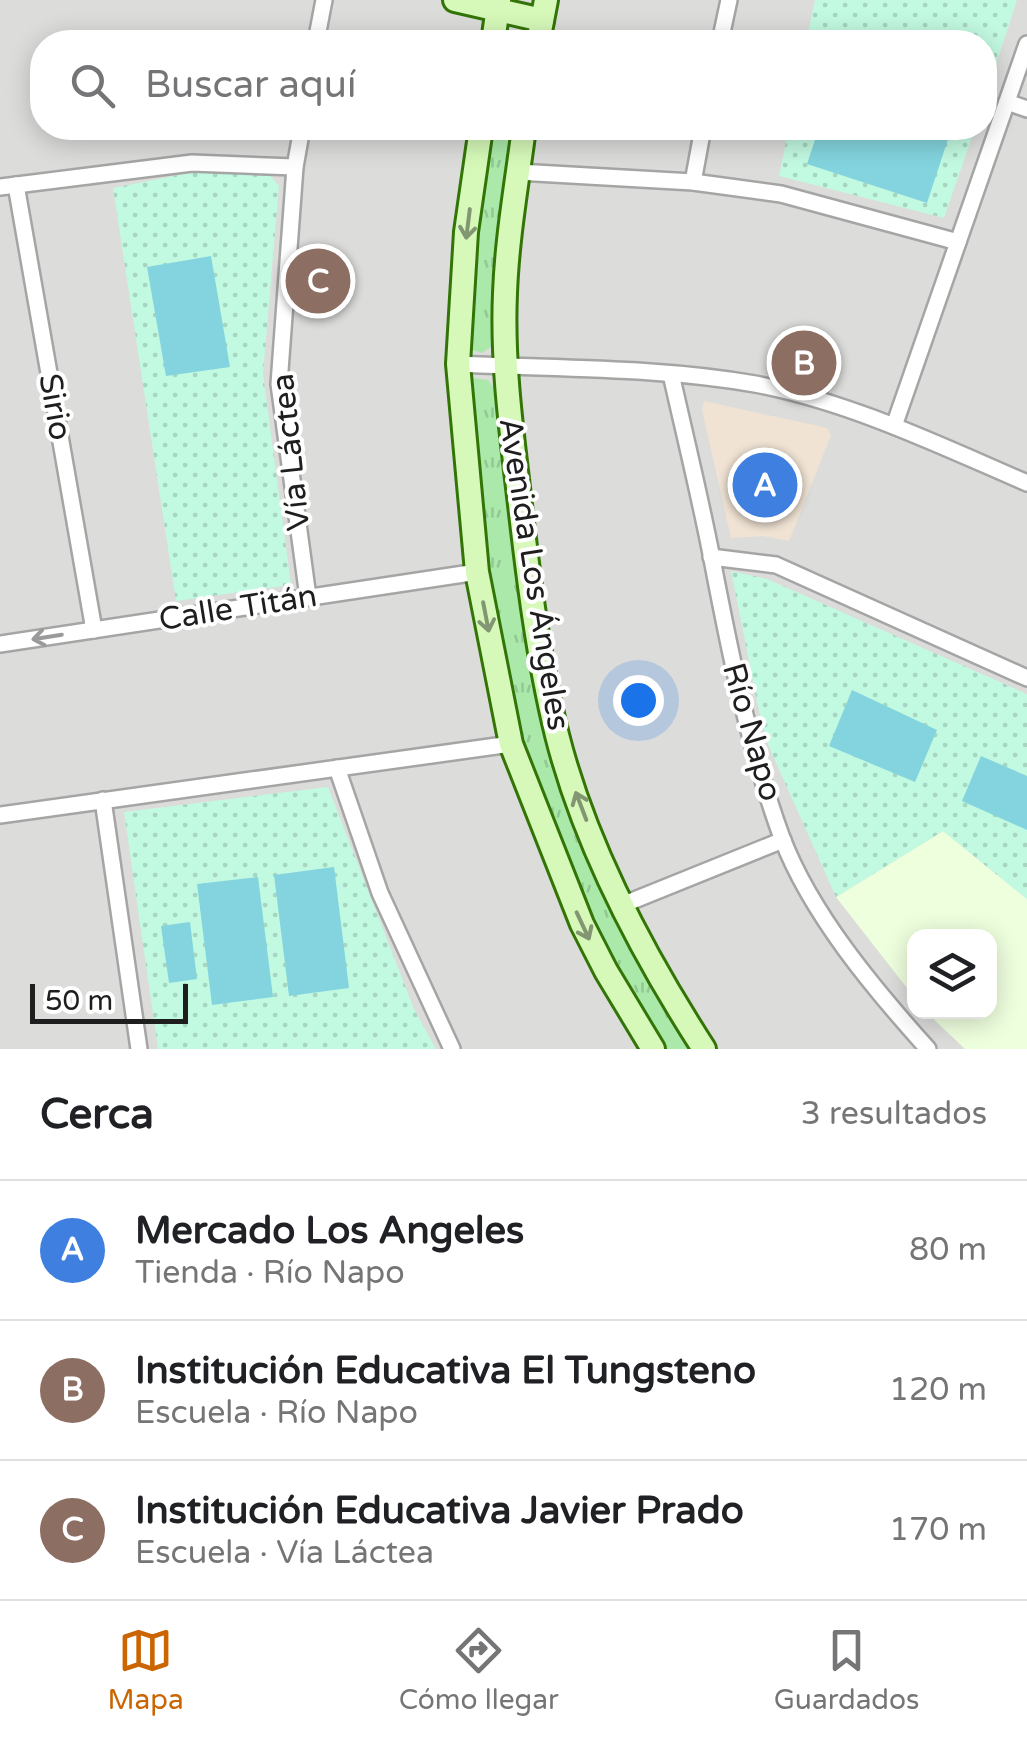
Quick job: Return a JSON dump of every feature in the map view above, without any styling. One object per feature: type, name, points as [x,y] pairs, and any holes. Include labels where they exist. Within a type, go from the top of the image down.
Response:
[{"type":"street","points":[[318,30],[324,0]]},
{"type":"street","points":[[455,0],[498,5],[542,21]]},
{"type":"street","points":[[723,30],[729,0]]},
{"type":"street","points":[[495,30],[498,5]]},
{"type":"street","points":[[997,128],[1027,44]]},
{"type":"street","points":[[1006,102],[1027,109]]},
{"type":"street","name":"Vía Láctea","points":[[300,140],[279,384],[308,598]]},
{"type":"street","name":"Avenida Los Ángeles","points":[[479,140],[466,232],[458,364],[477,572],[510,744],[582,924],[653,1049]]},
{"type":"street","name":"Avenida Los Ángeles","points":[[522,140],[505,290],[504,366],[526,564],[557,735],[586,821],[622,905],[648,958],[704,1049]]},
{"type":"street","points":[[692,182],[701,140]]},
{"type":"street","points":[[894,426],[993,140]]},
{"type":"street","points":[[8,186],[192,162],[295,167]]},
{"type":"street","points":[[518,172],[692,182],[781,194],[958,242]]},
{"type":"street","name":"Sirio","points":[[8,186],[94,630]]},
{"type":"street","points":[[458,364],[672,374],[757,384],[833,404],[894,426],[1027,483]]},
{"type":"street","name":"Río Napo","points":[[672,374],[725,634],[783,840],[834,931],[885,1000],[928,1049]]},
{"type":"street","points":[[712,557],[776,564],[1027,678]]},
{"type":"street","name":"Calle Titán","points":[[0,644],[477,572]]},
{"type":"street","points":[[0,815],[510,744]]},
{"type":"street","points":[[336,768],[380,893],[452,1049]]},
{"type":"street","points":[[103,800],[139,1049]]},
{"type":"street","points":[[622,905],[783,840]]},
{"type":"shaded area","points":[[0,0],[1027,0],[1027,1049],[0,1049]]},
{"type":"shaded area","points":[[815,0],[1017,0],[997,61],[997,30],[809,30]]},
{"type":"shaded area","points":[[786,140],[971,140],[944,218],[779,176]]},
{"type":"shaded area","points":[[815,140],[948,140],[927,203],[807,164]]},
{"type":"shaded area","points":[[209,169],[268,173],[279,186],[263,374],[291,585],[176,601],[113,188]]},
{"type":"shaded area","points":[[211,256],[230,367],[166,376],[147,267]]},
{"type":"shaded area","points":[[704,401],[827,428],[831,435],[789,541],[763,536],[731,538],[702,410]]},
{"type":"shaded area","points":[[731,571],[767,579],[1027,694],[1027,899],[943,831],[836,897],[769,747]]},
{"type":"shaded area","points":[[852,690],[937,730],[915,782],[829,746]]},
{"type":"shaded area","points":[[981,756],[1027,776],[1027,830],[962,801]]},
{"type":"shaded area","points":[[328,787],[414,1009],[436,1049],[158,1049],[124,812]]},
{"type":"shaded area","points":[[943,831],[1027,899],[1027,1049],[965,1049],[933,1019],[997,1019],[997,929],[907,929],[907,988],[836,897]]},
{"type":"shaded area","points":[[334,867],[349,988],[289,996],[274,875]]},
{"type":"shaded area","points":[[258,877],[273,997],[212,1005],[197,884]]},
{"type":"shaded area","points":[[190,922],[197,979],[169,983],[161,926]]},
{"type":"green space","points":[[485,140],[511,140],[492,346],[482,353],[468,344]]},
{"type":"green space","points":[[474,378],[488,380],[493,386],[519,592],[543,708],[598,872],[624,935],[690,1049],[665,1049],[601,941],[520,733],[496,619],[482,516],[469,385]]},
{"type":"place","name":"Institución Educativa Javier Prado","points":[[318,281]]},
{"type":"place","name":"Institución Educativa El Tungsteno","points":[[804,363]]},
{"type":"place","name":"Mercado Los Angeles","points":[[765,485]]}]
